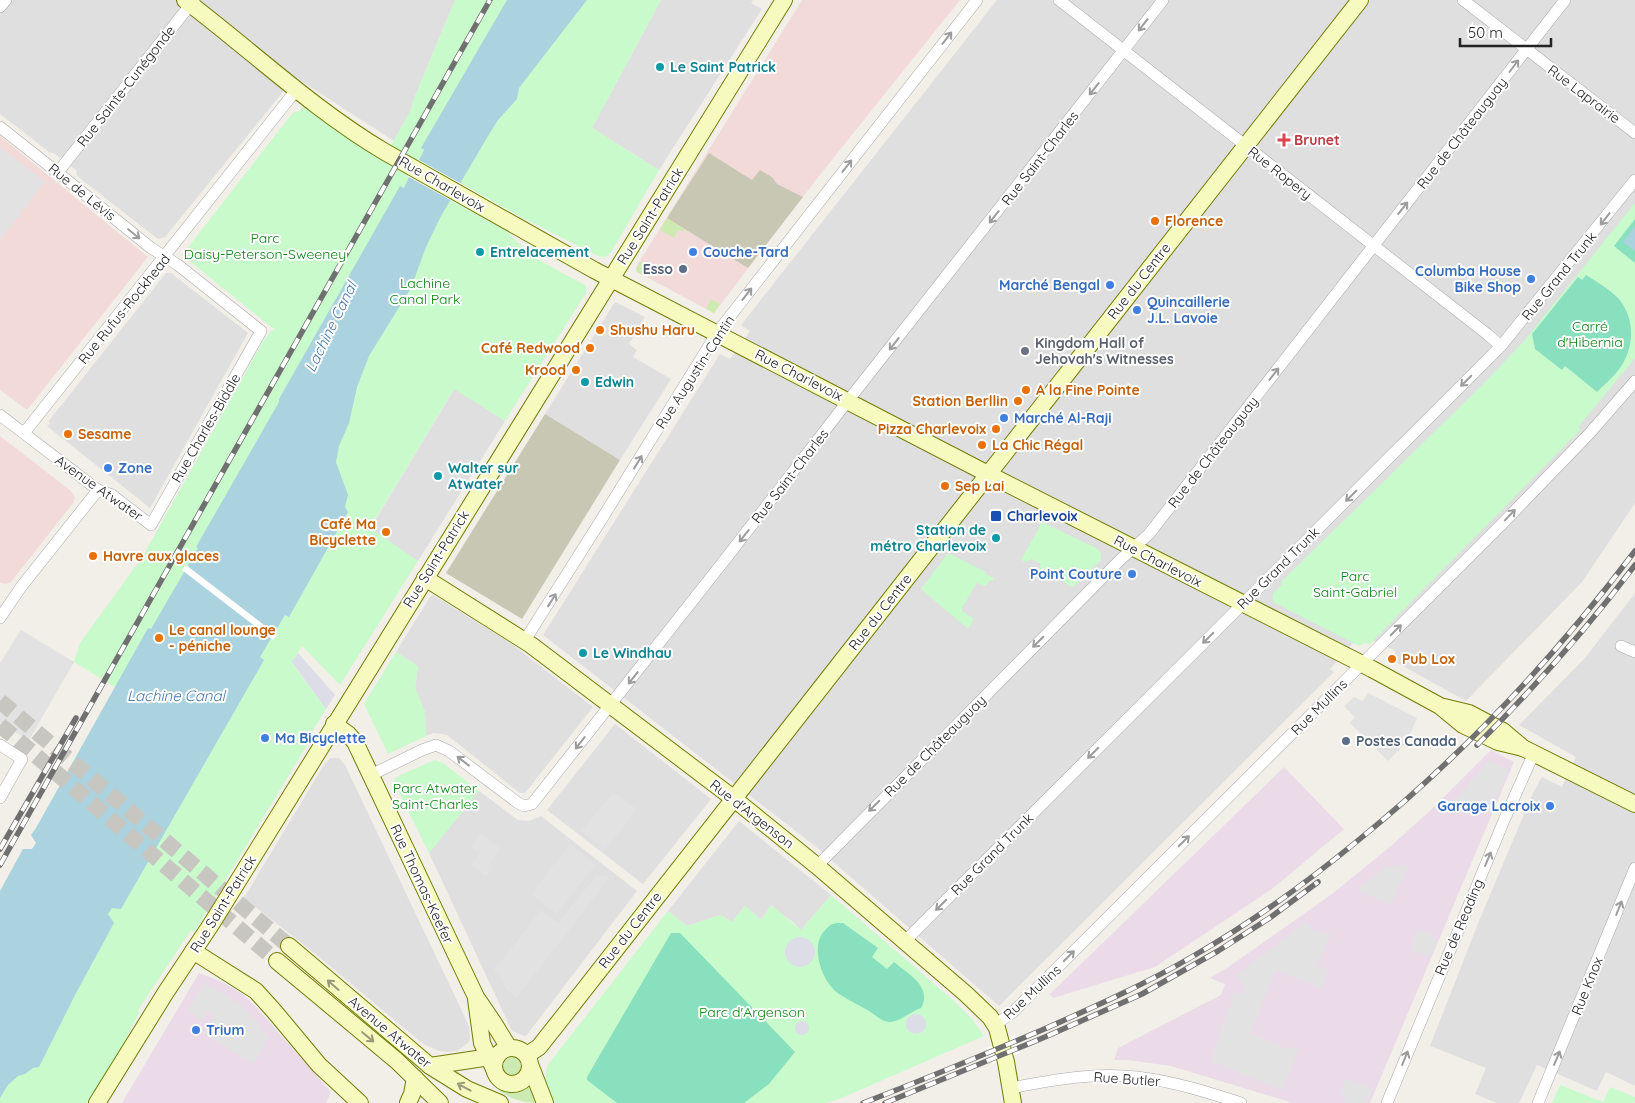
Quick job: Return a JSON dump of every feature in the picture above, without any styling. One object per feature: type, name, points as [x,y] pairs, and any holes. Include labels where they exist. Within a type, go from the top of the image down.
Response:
[{"type":"street","points":[[0,7],[6,0]]},
{"type":"street","name":"Rue Saint-Patrick","points":[[101,1100],[784,0]]},
{"type":"street","name":"Rue Augustin-Cantin","points":[[525,640],[594,533],[717,333],[977,0]]},
{"type":"street","name":"Rue Ropery","points":[[1059,0],[1501,346]]},
{"type":"street","name":"Rue Saint-Charles","points":[[371,775],[436,745],[449,751],[518,804],[524,806],[534,802],[1163,0]]},
{"type":"street","name":"Rue du Centre","points":[[529,1061],[1360,0]]},
{"type":"street","name":"Rue Laprairie","points":[[1463,0],[1635,133]]},
{"type":"street","name":"Rue de Châteauguay","points":[[817,866],[860,820],[1149,534],[1565,0]]},
{"type":"street","name":"Rue Charlevoix","points":[[190,2],[297,89],[362,138],[513,224],[611,278],[1440,706],[1469,713],[1503,731],[1528,750],[1635,804]]},
{"type":"street","name":"Rue Sainte-Cunégonde","points":[[58,172],[190,2]]},
{"type":"street","name":"Rue Rufus-Rockhead","points":[[24,433],[297,89]]},
{"type":"street","name":"Rue de Lévis","points":[[0,127],[151,248],[178,265],[261,331]]},
{"type":"street","name":"Rue Grand Trunk","points":[[905,941],[1501,346],[1635,180]]},
{"type":"street","name":"Rue Charles-Biddle","points":[[151,525],[261,331]]},
{"type":"street","name":"Rue Mullins","points":[[995,1024],[1013,1012],[1361,664],[1589,434],[1635,381]]},
{"type":"street","name":"Avenue Atwater","points":[[0,415],[98,490],[112,495],[151,525]]},
{"type":"street","points":[[0,618],[5,600],[21,587],[98,490]]},
{"type":"street","name":"Rue d'Argenson","points":[[425,578],[525,640],[734,798],[817,866],[976,1003],[995,1024],[1003,1049],[1012,1096]]},
{"type":"street","points":[[1621,646],[1635,652]]},
{"type":"street","name":"Rue Thomas-Keefer","points":[[334,724],[353,739],[371,775],[476,997],[494,1054]]},
{"type":"street","points":[[0,745],[22,759],[0,798]]},
{"type":"street","name":"Rue de Reading","points":[[1387,1103],[1502,826],[1528,750]]},
{"type":"street","name":"Rue Knox","points":[[1538,1103],[1635,868]]},
{"type":"street","name":"Avenue Atwater","points":[[289,946],[430,1066],[466,1089],[500,1103]]},
{"type":"street","points":[[193,951],[256,991],[319,1065],[341,1088],[360,1103]]},
{"type":"street","name":"Avenue Atwater","points":[[276,961],[397,1061],[440,1103]]},
{"type":"street","name":"Rue Thomas-Keefer","points":[[476,997],[493,1022],[494,1054]]},
{"type":"street","points":[[430,1066],[519,1049],[529,1061],[545,1103]]},
{"type":"street","points":[[494,1054],[497,1077],[513,1085],[520,1083],[528,1076],[529,1061]]},
{"type":"street","name":"Rue Butler","points":[[1012,1096],[1050,1080],[1084,1076],[1135,1076],[1171,1082],[1241,1103]]},
{"type":"street","points":[[408,1103],[415,1078]]},
{"type":"shaded area","points":[[0,0],[455,0],[411,110],[394,141],[295,77],[165,237],[158,239],[77,176],[76,170],[54,153],[49,152],[0,114]]},
{"type":"shaded area","points":[[661,0],[753,0],[751,3],[762,9],[659,170],[592,128]]},
{"type":"shaded area","points":[[802,0],[960,0],[819,176],[714,313],[637,272],[636,267]]},
{"type":"shaded area","points":[[997,0],[1635,0],[1635,503],[1582,582],[1466,701],[1392,660],[1396,651],[1360,635],[1330,669],[1334,672],[999,1006],[815,846],[543,635],[720,354],[730,359],[750,331],[741,325]]},
{"type":"shaded area","points":[[0,136],[148,257],[27,410],[0,390]]},
{"type":"shaded area","points":[[0,147],[45,182],[0,240]]},
{"type":"shaded area","points":[[709,153],[752,180],[760,170],[772,177],[777,184],[803,197],[748,268],[667,218]]},
{"type":"shaded area","points":[[166,273],[171,273],[248,333],[150,508],[47,426],[50,423],[48,422]]},
{"type":"shaded area","name":"Edwin","points":[[615,302],[645,317],[629,344],[637,350],[633,357],[671,379],[620,460],[545,414]]},
{"type":"shaded area","name":"Walter sur Atwater","points":[[455,388],[505,421],[418,561],[370,529]]},
{"type":"shaded area","points":[[545,414],[620,460],[522,619],[446,573]]},
{"type":"shaded area","points":[[0,436],[71,491],[75,498],[11,582],[6,584],[0,583]]},
{"type":"shaded area","points":[[1635,593],[1635,1086],[1606,1072],[1597,1091],[1537,1065],[1519,1103],[1497,1103],[1475,1094],[1486,1068],[1430,1046],[1479,921],[1533,793],[1542,777],[1562,787],[1576,757],[1519,725],[1585,658]]},
{"type":"shaded area","points":[[433,595],[509,642],[593,707],[525,793],[520,793],[447,735],[433,733],[426,736],[425,712],[415,688],[418,666],[396,652]]},
{"type":"shaded area","points":[[21,630],[74,662],[29,740],[0,723],[0,663]]},
{"type":"shaded area","points":[[298,653],[335,695],[326,709],[292,662]]},
{"type":"shaded area","points":[[1368,693],[1417,718],[1406,743],[1388,761],[1350,723],[1355,717],[1344,706],[1354,697],[1363,701]]},
{"type":"shaded area","points":[[615,724],[711,799],[643,884],[547,810]]},
{"type":"shaded area","points":[[1491,750],[1514,762],[1370,1103],[1293,1103],[1171,1066],[1114,1060],[1118,1048],[1221,995],[1225,984],[1210,978],[1332,894],[1392,845],[1434,807]]},
{"type":"shaded area","points":[[331,758],[339,758],[345,765],[469,1027],[470,1039],[468,1043],[457,1051],[439,1051],[423,1044],[318,956],[244,898],[325,763]]},
{"type":"shaded area","points":[[1489,760],[1508,770],[1489,814],[1455,800]]},
{"type":"shaded area","points":[[1284,767],[1344,829],[1272,889],[1155,967],[1053,998],[1050,994]]},
{"type":"shaded area","points":[[479,791],[518,820],[529,821],[541,816],[637,891],[526,1036],[512,1031],[429,853]]},
{"type":"shaded area","points":[[613,792],[637,809],[605,850],[581,831]]},
{"type":"shaded area","points":[[739,821],[831,895],[801,930],[771,906],[761,920],[745,906],[732,922],[721,915],[687,926],[668,911]]},
{"type":"shaded area","points":[[481,833],[501,849],[491,862],[493,868],[486,876],[471,865],[480,853],[471,847]]},
{"type":"shaded area","points":[[570,844],[596,864],[556,914],[531,894]]},
{"type":"shaded area","points":[[1408,865],[1391,905],[1358,890],[1385,867]]},
{"type":"shaded area","points":[[611,875],[516,998],[506,989],[501,976],[494,970],[541,910],[558,923],[596,876]]},
{"type":"shaded area","points":[[1306,922],[1312,930],[1331,934],[1317,966],[1328,971],[1321,988],[1276,970],[1251,1033],[1281,1047],[1299,1049],[1282,1090],[1211,1061],[1235,991],[1244,995],[1246,989],[1236,976]]},
{"type":"shaded area","points":[[1419,929],[1432,935],[1436,941],[1430,957],[1410,949]]},
{"type":"shaded area","points":[[800,937],[811,941],[815,952],[811,963],[800,967],[789,963],[785,952],[789,941]]},
{"type":"shaded area","points":[[199,973],[222,982],[241,993],[256,1007],[331,1092],[326,1103],[122,1103]]},
{"type":"shaded area","points":[[204,983],[240,1004],[269,1038],[253,1064],[204,1033],[214,1016],[207,1011],[202,1020],[188,1011]]},
{"type":"shaded area","points":[[912,1014],[920,1014],[926,1020],[926,1028],[920,1034],[912,1034],[906,1028],[906,1020]]},
{"type":"shaded area","points":[[799,1021],[805,1021],[809,1028],[805,1035],[799,1035],[795,1031],[795,1025]]},
{"type":"shaded area","points":[[1346,1079],[1372,1089],[1366,1103],[1344,1103],[1346,1097],[1340,1095]]},
{"type":"green space","name":"Lachine Canal Park","points":[[455,0],[661,0],[592,128],[659,170],[610,254],[605,257],[600,257],[518,217],[508,232],[535,256],[585,285],[586,293],[505,421],[454,389],[370,528],[418,561],[340,685],[302,646],[292,663],[326,709],[305,743],[307,745],[194,932],[191,930],[138,1010],[140,1011],[114,1062],[86,1103],[0,1103],[0,891],[23,849],[32,849],[36,843],[31,835],[115,687],[74,662],[80,643],[143,556],[262,343],[271,331],[275,330],[182,255],[288,119],[293,113],[301,110],[301,107],[307,108],[383,159],[411,110]]},
{"type":"green space","name":"Parc Saint-Gabriel","points":[[1635,203],[1635,358],[1578,427],[1581,429],[1369,645],[1366,642],[1360,646],[1355,644],[1273,602],[1273,594],[1282,584],[1281,582],[1484,383],[1524,341]]},
{"type":"green space","points":[[667,218],[685,230],[684,232],[678,229],[674,238],[660,230]]},
{"type":"green space","points":[[1635,219],[1635,263],[1614,246]]},
{"type":"green space","points":[[640,261],[649,267],[644,276],[636,270]]},
{"type":"green space","name":"Carré d'Hibernia","points":[[1586,275],[1618,298],[1627,313],[1631,330],[1630,347],[1621,367],[1597,392],[1565,366],[1562,370],[1535,349],[1532,334],[1578,277],[1582,280]]},
{"type":"green space","points":[[711,299],[720,304],[714,313],[706,309]]},
{"type":"green space","points":[[1042,522],[1098,549],[1101,554],[1101,560],[1073,587],[1039,569],[1041,564],[1032,559],[1025,562],[1021,560]]},
{"type":"green space","points":[[948,553],[994,578],[986,586],[977,583],[962,608],[962,611],[974,619],[968,629],[921,589]]},
{"type":"green space","name":"Parc Atwater Saint-Charles","points":[[396,652],[418,666],[415,688],[425,712],[426,736],[388,754],[364,704]]},
{"type":"green space","name":"Parc Atwater Saint-Charles","points":[[435,760],[443,763],[479,791],[429,853],[394,782],[400,775]]},
{"type":"green space","name":"Parc d'Argenson","points":[[831,895],[954,1001],[973,1020],[984,1036],[839,1099],[825,1103],[555,1103],[545,1080],[547,1066],[668,911],[687,926],[721,915],[732,922],[745,906],[761,920],[771,905],[801,930]]},
{"type":"green space","points":[[843,923],[878,948],[872,957],[887,969],[894,962],[912,976],[924,994],[921,1008],[893,1022],[889,1022],[833,989],[820,966],[818,958],[819,941],[830,925]]},
{"type":"green space","points":[[671,933],[680,933],[795,1052],[769,1084],[744,1103],[617,1103],[587,1080]]},
{"type":"green space","points":[[513,1057],[523,1064],[524,1068],[517,1078],[513,1079],[503,1072],[502,1068],[509,1058]]},
{"type":"green space","points":[[483,1063],[500,1088],[512,1092],[528,1087],[532,1090],[538,1103],[519,1101],[496,1088],[490,1081]]},
{"type":"green space","points":[[1560,1085],[1603,1102],[1610,1087],[1635,1097],[1635,1103],[1552,1103]]},
{"type":"water","name":"Lachine Canal","points":[[507,0],[587,0],[519,88],[517,99],[498,120],[488,136],[441,216],[426,247],[411,288],[369,356],[357,387],[349,423],[339,446],[336,462],[348,495],[345,507],[348,512],[289,617],[285,615],[260,657],[264,660],[121,909],[112,908],[108,914],[114,923],[39,1067],[18,1076],[8,1085],[0,1098],[0,891],[23,849],[32,849],[36,843],[31,835],[148,628],[151,629],[198,548],[196,547],[400,186],[404,188],[409,177],[407,176],[424,150],[421,148]]},
{"type":"water","points":[[1635,226],[1635,251],[1623,242]]},
{"type":"pier","points":[[417,159],[519,216],[508,232],[407,176]]},
{"type":"pier","points":[[186,565],[277,635],[273,640],[182,570]]},
{"type":"pier","points":[[1493,710],[1509,720],[1481,749],[1463,740]]},
{"type":"pier","points":[[1015,1035],[1020,1053],[993,1064],[987,1048]]},
{"type":"tunnel","points":[[0,701],[289,946]]},
{"type":"tunnel","points":[[0,725],[277,961]]},
{"type":"railway","points":[[0,865],[490,0]]},
{"type":"railway","points":[[863,1103],[1020,1039],[1120,995],[1195,955],[1281,900],[1399,806],[1472,738],[1507,703],[1573,629],[1635,551]]},
{"type":"railway","points":[[1477,745],[1559,658],[1635,565]]},
{"type":"railway","points":[[0,849],[76,718]]},
{"type":"railway","points":[[885,1103],[1045,1037],[1142,994],[1218,951],[1271,917],[1318,882]]},
{"type":"place","name":"Le Saint Patrick","points":[[660,67]]},
{"type":"place","name":"Brunet","points":[[1284,140]]},
{"type":"place","name":"Florence","points":[[1155,221]]},
{"type":"place","name":"Entrelacement","points":[[480,252]]},
{"type":"place","name":"Couche-Tard","points":[[693,252]]},
{"type":"place","name":"Esso","points":[[683,269]]},
{"type":"place","name":"Columba House Bike Shop","points":[[1531,279]]},
{"type":"place","name":"Marché Bengal","points":[[1110,285]]},
{"type":"place","name":"Quincaillerie J.L. Lavoie","points":[[1137,310]]},
{"type":"place","name":"Shushu Haru","points":[[600,330]]},
{"type":"place","name":"Café Redwood","points":[[590,348]]},
{"type":"place","name":"Kingdom Hall of Jehovah's Witnesses","points":[[1025,351]]},
{"type":"place","name":"Krood","points":[[576,370]]},
{"type":"place","name":"Edwin","points":[[585,382]]},
{"type":"place","name":"A la Fine Pointe","points":[[1026,390]]},
{"type":"place","name":"Station Berllin","points":[[1018,401]]},
{"type":"place","name":"Marché Al-Raji","points":[[1004,418]]},
{"type":"place","name":"Pizza Charlevoix","points":[[996,429]]},
{"type":"place","name":"Sesame","points":[[68,434]]},
{"type":"place","name":"La Chic Régal","points":[[982,445]]},
{"type":"place","name":"Zone","points":[[108,468]]},
{"type":"place","name":"Walter sur Atwater","points":[[438,476]]},
{"type":"place","name":"Sep Lai","points":[[945,486]]},
{"type":"place","name":"Charlevoix","points":[[996,516]]},
{"type":"place","name":"Café Ma Bicyclette","points":[[386,532]]},
{"type":"place","name":"Station de métro Charlevoix","points":[[996,538]]},
{"type":"place","name":"Havre aux glaces","points":[[93,556]]},
{"type":"place","name":"Point Couture","points":[[1132,574]]},
{"type":"place","name":"Le canal lounge - péniche","points":[[159,638]]},
{"type":"place","name":"Le Windhau","points":[[583,653]]},
{"type":"place","name":"Pub Lox","points":[[1392,659]]},
{"type":"place","name":"Ma Bicyclette","points":[[265,738]]},
{"type":"place","name":"Postes Canada","points":[[1346,741]]},
{"type":"place","name":"Garage Lacroix","points":[[1550,806]]},
{"type":"place","name":"Trium","points":[[196,1030]]},
{"type":"park label","name":"Parc Daisy-Peterson-Sweeney","points":[[265,246]]}]
